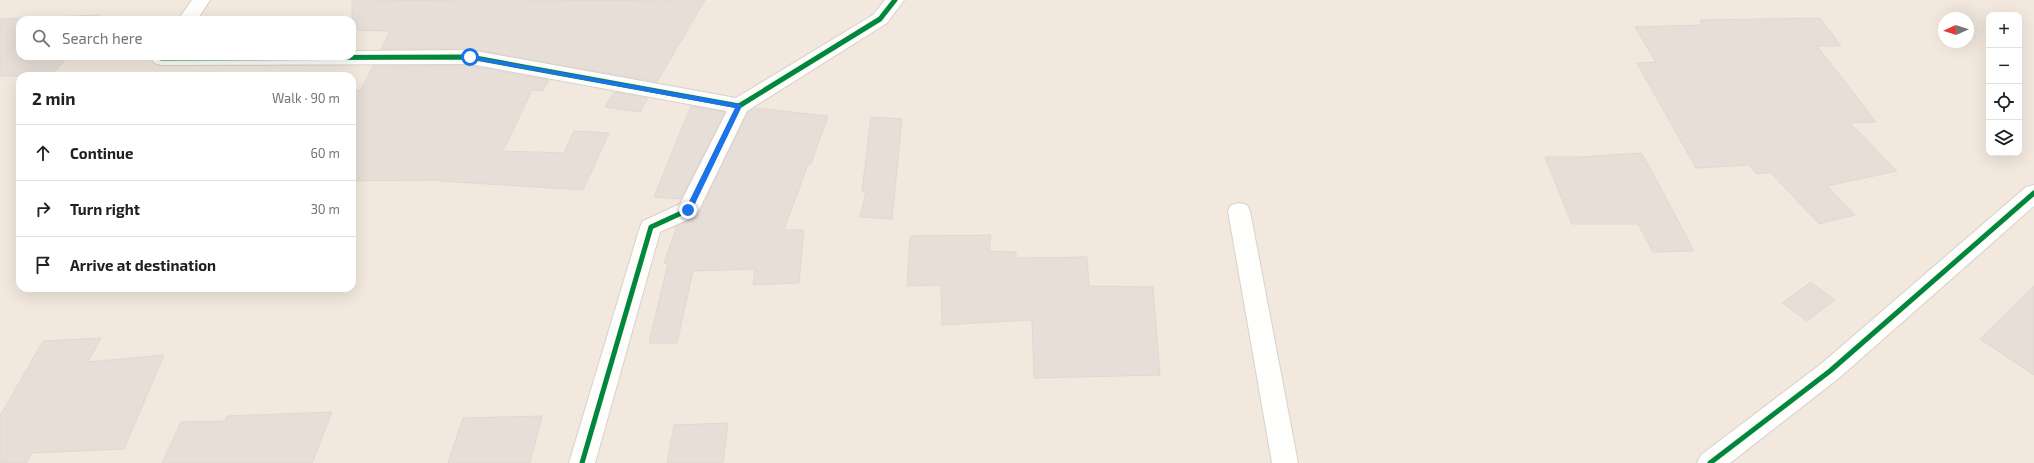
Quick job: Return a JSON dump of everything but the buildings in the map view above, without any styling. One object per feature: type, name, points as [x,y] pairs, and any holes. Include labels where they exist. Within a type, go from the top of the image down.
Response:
[{"type":"street","points":[[190,16],[200,0]]},
{"type":"street","points":[[582,463],[651,227],[688,210],[739,106],[880,19],[895,0]]},
{"type":"street","points":[[356,57],[470,57],[739,106]]},
{"type":"street","points":[[1710,463],[1830,371],[1974,247],[2034,193]]},
{"type":"street","points":[[1239,211],[1285,463]]},
{"type":"shaded area","points":[[0,0],[2034,0],[2034,463],[0,463]]},
{"type":"cycle path","points":[[582,463],[651,227],[688,210],[739,106],[880,19],[895,0]]},
{"type":"cycle path","points":[[356,57],[470,57],[739,106]]},
{"type":"cycle path","points":[[1710,463],[1830,371],[1974,247],[2034,193]]},
{"type":"route","points":[[470,57],[739,106],[688,210]]}]
